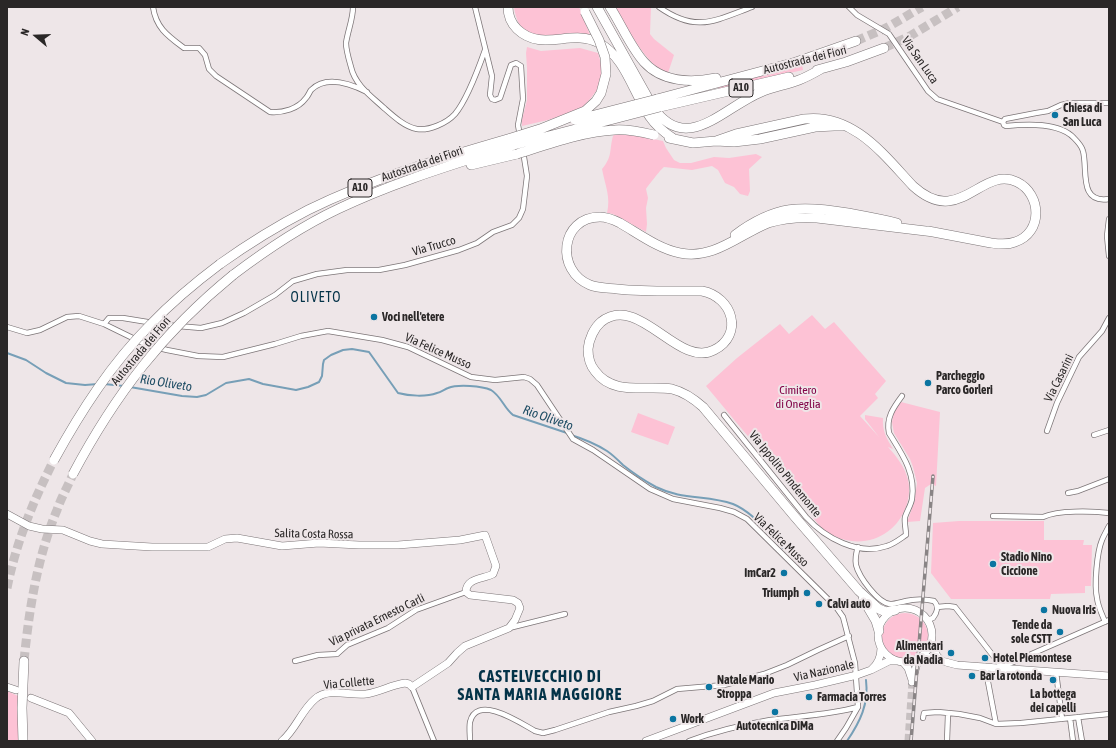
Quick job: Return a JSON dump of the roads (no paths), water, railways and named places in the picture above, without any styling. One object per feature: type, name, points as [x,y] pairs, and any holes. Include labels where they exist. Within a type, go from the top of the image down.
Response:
[{"type":"highway","points":[[508,7],[510,17],[516,27],[532,38],[548,41],[585,39],[598,42],[605,47],[613,54],[621,65],[650,117],[664,132],[674,139]]},
{"type":"highway","points":[[597,7],[653,107],[662,119],[674,126],[688,129],[702,126],[761,92],[798,80],[821,70]]},
{"type":"highway","points":[[610,7],[644,62],[653,70],[664,76],[689,81],[753,73]]},
{"type":"highway","points":[[538,130],[585,111],[596,101],[601,93],[606,74],[605,57],[599,40],[584,10]]},
{"type":"highway","name":"Autostrada dei Fiori","points":[[73,474],[109,411],[131,380],[147,359],[186,316],[232,275],[263,252],[293,234],[337,210],[380,191],[440,170],[753,73],[796,62],[856,41]]},
{"type":"highway","name":"Autostrada dei Fiori","points":[[54,460],[87,404],[103,381],[151,323],[195,283],[220,264],[269,231],[308,211],[349,192],[409,169],[514,146],[538,130],[659,103],[821,70],[884,48]]},
{"type":"highway","points":[[514,146],[599,131],[615,130],[629,130],[694,143],[716,141],[750,141],[825,126],[849,127],[872,143],[913,186],[930,198],[942,200],[961,198],[993,180],[1004,178],[1015,181],[1025,187],[1033,196],[1036,214],[1031,229],[1024,238],[1015,242],[1001,244],[934,232],[886,220],[823,209],[804,208],[780,211],[759,219],[717,249],[698,254],[671,251],[620,223],[605,218],[586,220],[576,226],[567,242],[566,253],[573,272],[583,281],[596,287],[626,290],[702,291],[718,297],[728,307],[731,318],[730,331],[723,344],[714,351],[699,353],[686,350],[641,321],[630,316],[620,315],[609,317],[599,324],[590,339],[588,352],[591,365],[601,379],[612,385],[671,389],[696,400],[859,591],[879,609],[886,612],[895,610]]},
{"type":"highway","points":[[859,591],[876,621],[879,631]]},
{"type":"highway","points":[[23,741],[22,708],[24,661]]},
{"type":"street","points":[[153,7],[155,18],[160,27],[173,40],[184,48],[199,48],[205,55],[210,69],[216,76],[270,112],[280,113],[295,108],[306,100],[311,91],[320,84],[329,82],[357,87],[367,92]]},
{"type":"street","points":[[353,7],[353,14],[346,44],[351,68],[358,84],[395,117],[405,124],[417,129],[428,129],[441,124],[455,114],[469,88],[485,50],[482,30],[475,7]]},
{"type":"street","points":[[659,7],[673,16],[686,21],[702,23],[726,17],[752,7]]},
{"type":"street","name":"Via San Luca","points":[[849,7],[857,15],[889,34],[928,91],[937,99],[1003,122],[1006,126],[1040,125],[1068,133],[1074,138],[1083,151],[1084,170],[1089,193],[1095,198],[1103,200],[1109,199]]},
{"type":"street","name":"Via Trucco","points":[[104,324],[109,318],[123,318],[166,325],[202,328],[215,325],[244,313],[275,295],[293,281],[318,274],[347,270],[379,270],[420,261],[459,250],[477,243],[493,232],[514,223],[522,212],[527,176],[518,124],[523,99],[522,68],[520,64],[516,63],[511,65],[500,98],[493,100],[490,95],[492,76],[485,50]]},
{"type":"street","points":[[1003,122],[1005,119],[1042,112],[1061,104],[1109,103]]},
{"type":"street","points":[[1109,219],[1107,236],[1109,256]]},
{"type":"street","name":"Via Felice Musso","points":[[7,327],[27,333],[40,330],[67,317],[79,316],[104,324],[147,345],[198,356],[223,357],[301,336],[328,332],[382,340],[408,347],[472,377],[495,380],[524,377],[530,379],[537,385],[572,439],[593,450],[650,489],[673,499],[734,512],[747,519],[836,607],[843,617],[855,663],[858,707]]},
{"type":"street","name":"Via Casarini","points":[[1047,431],[1057,403],[1079,357],[1102,331],[1109,318]]},
{"type":"street","name":"Via Ippolito Pindemonte","points":[[724,415],[812,523],[832,538],[858,547],[873,548],[888,546],[906,535],[905,518],[911,502],[912,484],[908,465],[889,433],[888,428],[890,413],[902,396]]},
{"type":"street","points":[[1094,435],[1109,430]]},
{"type":"street","points":[[1068,492],[1078,491],[1109,479]]},
{"type":"street","points":[[993,516],[1043,517],[1050,514],[1092,511],[1109,513]]},
{"type":"street","name":"Salita Costa Rossa","points":[[7,514],[28,526],[42,529],[63,530],[96,543],[152,547],[208,547],[225,539],[236,538],[282,546],[319,543],[398,545],[460,540],[485,535]]},
{"type":"street","points":[[1002,667],[1107,621],[1101,612],[1097,598],[1098,560],[1101,541],[1109,526]]},
{"type":"street","name":"Via privata Ernesto Carli","points":[[296,661],[318,655],[337,654],[347,645],[388,628],[416,610],[466,592],[470,583],[493,574],[496,566],[485,535]]},
{"type":"street","points":[[858,547],[856,558],[858,571],[880,599],[885,603],[892,604],[913,600],[934,601],[937,607],[936,614],[933,618],[928,620]]},
{"type":"street","points":[[466,592],[470,595],[513,600],[516,602],[519,605],[519,610],[515,620],[509,628]]},
{"type":"street","points":[[937,607],[955,607],[999,661],[1002,667]]},
{"type":"street","points":[[903,662],[908,668],[912,682],[920,658],[929,648],[932,635],[928,620],[918,612],[907,608],[895,610],[887,615],[882,622],[879,631],[878,637],[881,648],[887,656],[896,661],[903,662],[920,658],[957,665],[1002,667],[1109,676]]},
{"type":"street","points":[[434,741],[412,687],[448,664],[457,653],[466,646],[509,628],[565,614]]},
{"type":"street","points":[[470,741],[471,720],[474,715],[481,711],[492,711],[504,714],[535,731],[543,732],[555,730],[609,712],[652,701],[677,689],[724,685],[764,674],[776,670],[849,636]]},
{"type":"street","points":[[931,643],[937,656],[944,662]]},
{"type":"street","name":"Via Nazionale","points":[[871,670],[878,663],[881,648]]},
{"type":"street","name":"Via Nazionale","points":[[646,741],[774,693],[856,675],[871,670],[889,661],[896,661]]},
{"type":"street","points":[[985,666],[996,724]]},
{"type":"street","points":[[1056,672],[1062,719]]},
{"type":"street","name":"Via Collette","points":[[282,741],[291,733],[310,704],[321,695],[331,693],[357,695],[371,693],[405,683],[412,687]]},
{"type":"street","points":[[7,687],[16,690]]},
{"type":"street","points":[[31,698],[69,713],[75,718],[92,741]]},
{"type":"street","points":[[689,741],[718,730],[769,720],[835,713],[858,707]]},
{"type":"street","points":[[837,741],[858,707]]},
{"type":"street","points":[[923,718],[924,713],[938,712],[980,718],[996,724],[1109,714]]},
{"type":"street","points":[[947,741],[948,714]]},
{"type":"street","points":[[1078,717],[1082,741]]},
{"type":"street","points":[[1070,718],[1073,741]]},
{"type":"waterway","name":"Rio Oliveto","points":[[130,387],[182,396],[197,397],[206,395],[226,383],[249,379],[263,384],[296,390],[319,382],[322,376],[324,360],[343,350],[352,349],[369,352],[398,393],[423,396],[438,393],[448,388],[458,386],[482,387],[491,390],[497,395],[513,415],[567,433]]},
{"type":"waterway","name":"Rio Oliveto","points":[[7,353],[26,360],[46,373],[66,383],[85,385],[98,384]]},
{"type":"waterway","name":"Rio Oliveto","points":[[104,384],[124,386]]},
{"type":"waterway","name":"Rio Oliveto","points":[[571,435],[599,446],[643,480],[656,487],[675,494],[714,499],[733,504],[754,517],[783,548]]},
{"type":"waterway","name":"Rio Oliveto","points":[[847,741],[860,720],[865,705],[867,689],[866,680]]},
{"type":"tunnel","points":[[856,41],[886,28],[922,7]]},
{"type":"tunnel","points":[[884,48],[910,36],[958,7]]},
{"type":"tunnel","points":[[7,588],[15,555],[26,522],[54,460]]},
{"type":"tunnel","points":[[24,661],[31,603],[39,565],[60,501],[73,474]]},
{"type":"tunnel","points":[[908,741],[912,682]]},
{"type":"railway","points":[[911,741],[933,476]]},
{"type":"place","name":"Chiesa di San Luca","points":[[1055,115]]},
{"type":"place","name":"Voci nell'etere","points":[[374,317]]},
{"type":"place","name":"Parcheggio Parco Gorleri","points":[[928,383]]},
{"type":"place","name":"Stadio Nino Ciccione","points":[[993,564]]},
{"type":"place","name":"ImCar2","points":[[784,573]]},
{"type":"place","name":"Triumph","points":[[807,593]]},
{"type":"place","name":"Calvi auto","points":[[819,604]]},
{"type":"place","name":"Nuova Iris","points":[[1044,610]]},
{"type":"place","name":"Tende da sole CSTT","points":[[1060,632]]},
{"type":"place","name":"Alimentari da Nadia","points":[[951,653]]},
{"type":"place","name":"Hotel Piemontese","points":[[985,658]]},
{"type":"place","name":"Bar la rotonda","points":[[972,676]]},
{"type":"place","name":"La bottega dei capelli","points":[[1053,680]]},
{"type":"place","name":"Natale Mario Stroppa","points":[[709,687]]},
{"type":"place","name":"Farmacia Torres","points":[[809,697]]},
{"type":"place","name":"Autotecnica DiMa","points":[[775,712]]},
{"type":"place","name":"Work","points":[[673,719]]},
{"type":"district","name":"OLIVETO","points":[[316,298]]},
{"type":"district","name":"CASTELVECCHIO DI SANTA MARIA MAGGIORE","points":[[540,686]]},
{"type":"park label","name":"Cimitero di Oneglia","points":[[798,397]]}]
